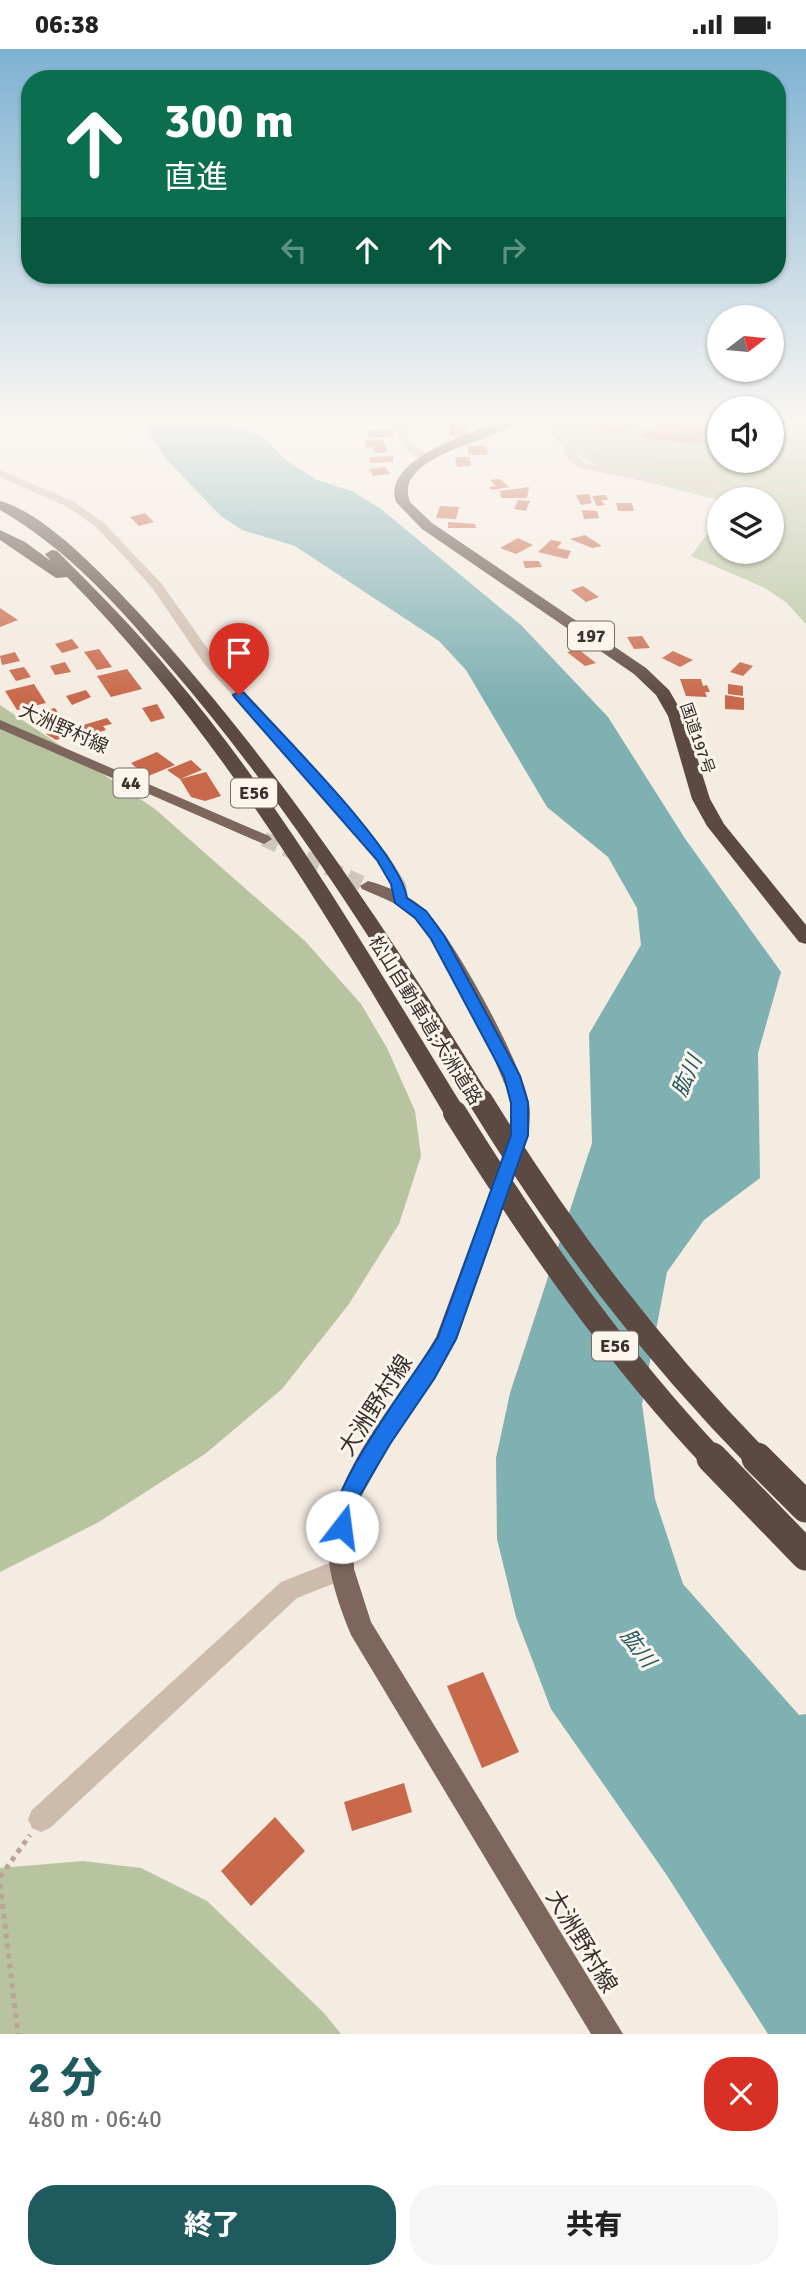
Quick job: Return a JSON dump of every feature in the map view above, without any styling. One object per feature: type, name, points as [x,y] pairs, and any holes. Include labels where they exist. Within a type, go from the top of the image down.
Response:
[{"type":"highway","name":"松山自動車道;大洲道路","points":[[15,515],[65,547],[88,567],[145,641],[225,749],[279,830],[519,1216],[613,1344],[732,1480],[806,1555]]},
{"type":"highway","points":[[42,515],[68,533],[129,599],[145,641]]},
{"type":"highway","name":"国道197号","points":[[414,515],[640,671],[663,693],[676,716],[701,799],[716,826],[806,938]]},
{"type":"highway","name":"松山自動車道;大洲道路","points":[[0,518],[50,552],[145,641],[244,744],[305,825],[370,923],[547,1202],[639,1328],[760,1461],[806,1507]]},
{"type":"highway","points":[[0,534],[53,569],[145,641]]},
{"type":"main road","name":"大洲野村線","points":[[0,724],[264,839]]},
{"type":"main road","name":"大洲野村線","points":[[368,886],[400,899],[421,915],[438,937],[512,1076],[520,1103],[520,1135],[446,1339],[428,1373],[382,1437],[351,1493],[342,1527],[342,1569],[360,1627],[608,2034]]},
{"type":"street","points":[[85,515],[100,525],[157,586],[210,662],[328,792],[383,858],[398,884],[400,899]]},
{"type":"street","points":[[41,1819],[289,1590],[342,1569]]},
{"type":"path","points":[[0,1877],[41,1819]]},
{"type":"path","points":[[0,1884],[18,2034]]},
{"type":"green space","points":[[784,515],[806,515],[806,624],[787,603],[765,588],[710,564],[784,564]]},
{"type":"green space","points":[[707,534],[707,563],[691,556]]},
{"type":"green space","points":[[0,705],[155,809],[305,941],[361,1004],[387,1048],[415,1111],[421,1156],[399,1224],[349,1304],[282,1389],[205,1454],[97,1523],[0,1572]]},
{"type":"green space","points":[[83,1861],[141,1868],[207,1901],[323,2012],[341,2034],[0,2034],[0,1868]]},
{"type":"water","name":"肱川","points":[[388,515],[521,625],[608,717],[686,840],[781,972],[758,1053],[760,1178],[704,1220],[667,1272],[642,1404],[655,1499],[683,1584],[799,1715],[806,1714],[806,2034],[768,2034],[666,1874],[551,1709],[516,1617],[497,1539],[496,1458],[510,1393],[592,1143],[589,1034],[641,945],[637,908],[608,857],[547,807],[466,670],[439,641],[295,546],[242,530],[221,516]]},
{"type":"building","points":[[147,515],[154,522],[139,526],[130,517]]},
{"type":"building","points":[[437,515],[457,515],[456,519],[436,518]]},
{"type":"building","points":[[583,515],[598,515],[599,518],[584,519]]},
{"type":"building","points":[[448,522],[475,524],[476,528],[448,528]]},
{"type":"building","points":[[585,535],[602,546],[592,548],[570,539]]},
{"type":"building","points":[[518,538],[533,545],[516,554],[500,548]]},
{"type":"building","points":[[551,540],[562,542],[557,548],[571,551],[567,559],[538,552]]},
{"type":"building","points":[[523,561],[539,561],[542,567],[525,568]]},
{"type":"building","points":[[583,586],[599,597],[586,602],[571,590]]},
{"type":"building","points":[[0,608],[18,620],[0,627]]},
{"type":"building","points":[[642,636],[650,648],[634,649],[627,637]]},
{"type":"building","points":[[72,639],[79,648],[62,653],[55,644]]},
{"type":"building","points":[[99,649],[112,667],[97,670],[84,652]]},
{"type":"building","points":[[578,649],[596,663],[585,666],[567,652]]},
{"type":"building","points":[[673,651],[693,660],[680,667],[662,658]]},
{"type":"building","points":[[15,652],[20,661],[2,665],[0,656]]},
{"type":"building","points":[[65,662],[71,672],[55,675],[50,666]]},
{"type":"building","points":[[740,662],[753,666],[743,676],[730,672]]},
{"type":"building","points":[[24,667],[31,677],[16,681],[9,670]]},
{"type":"building","points":[[127,669],[142,689],[111,697],[97,676]]},
{"type":"building","points":[[680,679],[701,679],[703,686],[707,685],[710,692],[705,692],[707,697],[686,696]]},
{"type":"building","points":[[34,684],[46,703],[17,710],[5,691]]},
{"type":"building","points":[[728,684],[743,686],[743,696],[728,694]]},
{"type":"building","points":[[86,690],[91,697],[72,705],[66,696]]},
{"type":"building","points":[[725,695],[744,698],[744,710],[725,709]]},
{"type":"building","points":[[157,704],[165,718],[151,722],[142,708]]},
{"type":"building","points":[[55,708],[62,720],[43,726],[35,713]]},
{"type":"building","points":[[107,718],[112,724],[103,726],[106,730],[81,738],[73,728]]},
{"type":"building","points":[[68,728],[73,735],[56,740],[46,734]]},
{"type":"building","points":[[157,752],[175,765],[146,777],[131,763]]},
{"type":"building","points":[[191,760],[202,770],[180,779],[167,770]]},
{"type":"building","points":[[206,772],[221,796],[205,801],[191,797],[180,779]]},
{"type":"building","points":[[483,1672],[519,1752],[482,1768],[447,1686]]},
{"type":"building","points":[[404,1783],[412,1812],[352,1831],[344,1802]]},
{"type":"building","points":[[275,1817],[305,1851],[251,1906],[221,1871]]},
{"type":"tunnel","points":[[264,839],[368,886]]},
{"type":"route","points":[[239,695],[356,825],[383,858],[398,884],[400,899],[421,915],[438,937],[512,1076],[520,1103],[520,1135],[446,1339],[428,1373],[382,1437],[351,1493],[342,1527]]}]
